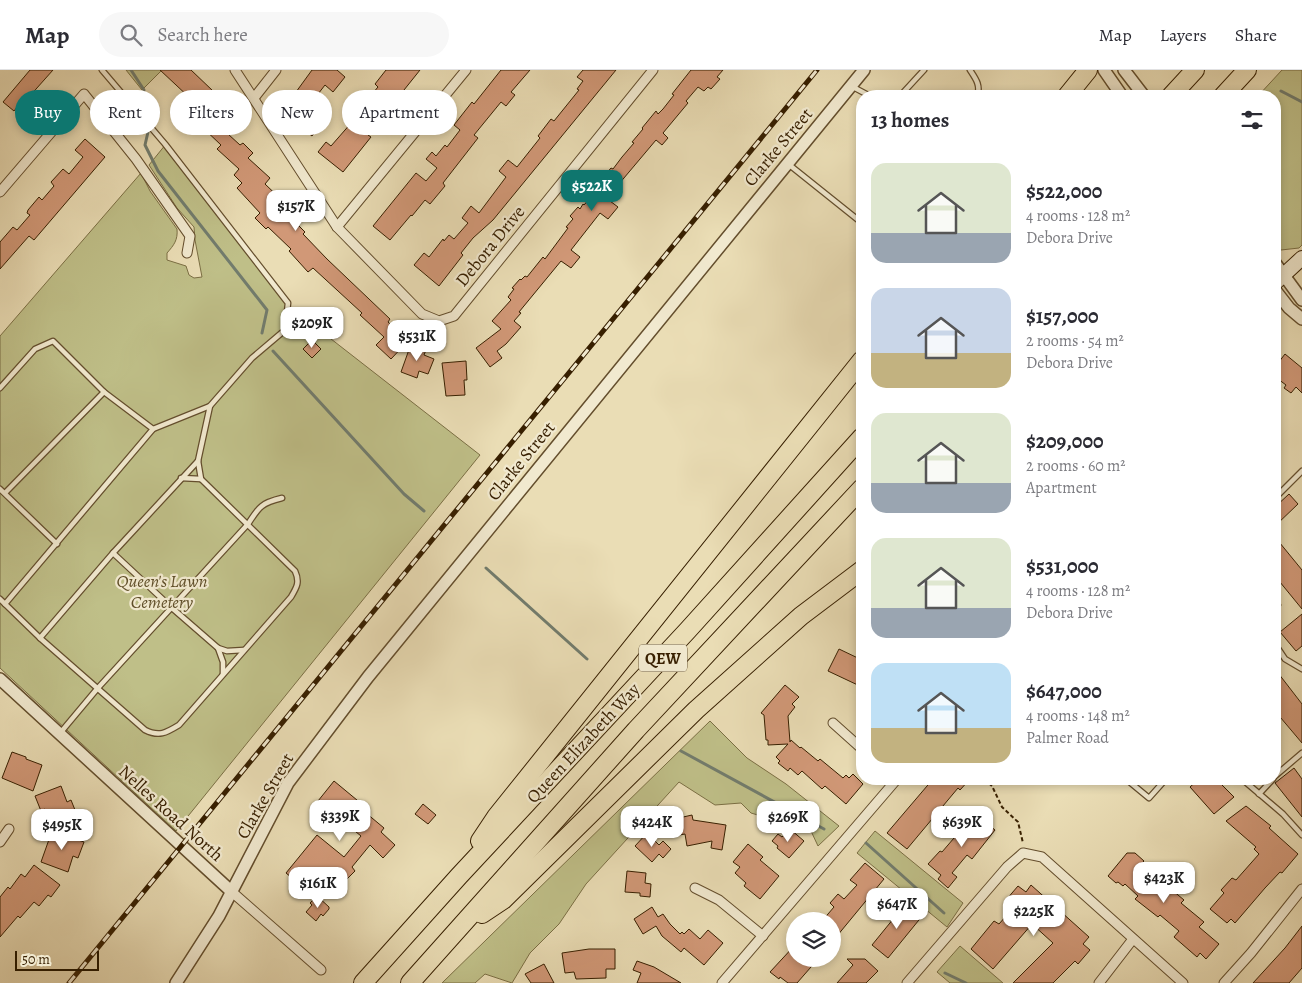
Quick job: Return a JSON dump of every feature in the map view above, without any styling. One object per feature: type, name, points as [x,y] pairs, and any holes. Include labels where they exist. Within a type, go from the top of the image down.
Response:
[{"type":"highway","points":[[1072,90],[1088,70]]},
{"type":"highway","points":[[1177,90],[1196,70]]},
{"type":"highway","points":[[1228,90],[1246,70]]},
{"type":"highway","points":[[459,876],[496,817],[856,367]]},
{"type":"highway","name":"Queen Elizabeth Way","points":[[363,983],[459,876],[688,630],[856,444]]},
{"type":"highway","name":"Queen Elizabeth Way","points":[[410,983],[636,730],[856,494]]},
{"type":"highway","points":[[466,922],[488,911],[503,900],[696,710],[802,616],[856,575]]},
{"type":"main road","points":[[1281,277],[1302,258]]},
{"type":"street","name":"Debora Drive","points":[[235,70],[337,227],[422,314],[439,321],[454,316],[653,70]]},
{"type":"street","points":[[254,98],[276,70]]},
{"type":"street","points":[[337,227],[466,70]]},
{"type":"street","name":"Clarke Street","points":[[176,983],[219,916],[288,783],[368,677],[864,70]]},
{"type":"street","points":[[1104,70],[1118,90]]},
{"type":"street","points":[[1124,71],[1139,90]]},
{"type":"street","points":[[0,192],[84,94],[136,158],[190,236],[187,254]]},
{"type":"street","points":[[1281,281],[1302,300]]},
{"type":"street","points":[[1281,298],[1289,308],[1302,319]]},
{"type":"street","name":"Nelles Road North","points":[[0,679],[140,809],[321,970]]},
{"type":"street","points":[[833,723],[856,744]]},
{"type":"street","points":[[722,983],[892,785]]},
{"type":"street","points":[[0,842],[9,829]]},
{"type":"street","points":[[907,983],[1007,866],[1023,853],[1042,857],[1183,983]]},
{"type":"street","points":[[695,888],[719,900],[763,936]]},
{"type":"street","points":[[1224,983],[1251,953],[1302,889]]},
{"type":"street","points":[[1099,983],[1133,939]]},
{"type":"lane","points":[[5,604],[153,429],[210,406],[252,358],[285,330],[288,303],[165,144],[102,70]]},
{"type":"lane","points":[[906,90],[924,70]]},
{"type":"lane","points":[[970,70],[977,80],[980,90]]},
{"type":"lane","points":[[851,86],[859,90]]},
{"type":"lane","points":[[787,163],[856,218]]},
{"type":"lane","points":[[0,388],[35,349],[53,341],[104,392],[153,429]]},
{"type":"lane","points":[[57,544],[2,491],[104,392]]},
{"type":"lane","points":[[0,599],[40,638],[145,730],[154,734],[165,733],[179,725],[291,597],[297,588],[298,578],[295,571],[201,479],[198,461],[210,406]]},
{"type":"lane","points":[[40,638],[113,553],[198,461]]},
{"type":"lane","points":[[1281,492],[1302,471]]},
{"type":"lane","points":[[181,478],[201,479]]},
{"type":"lane","points":[[60,733],[97,689],[248,524],[259,507],[271,500],[282,498]]},
{"type":"lane","points":[[113,553],[218,648],[227,651],[245,649]]},
{"type":"lane","points":[[218,648],[223,662],[222,676]]},
{"type":"lane","points":[[1281,653],[1285,659],[1302,669]]},
{"type":"lane","points":[[1281,771],[1302,753]]},
{"type":"lane","points":[[1133,785],[1149,798],[1161,785]]},
{"type":"lane","points":[[1249,785],[1282,814],[1302,836]]},
{"type":"lane","points":[[1259,794],[1267,785]]},
{"type":"path","points":[[991,785],[1002,807],[1018,822],[1023,853]]},
{"type":"green space","points":[[126,70],[162,70],[142,90]]},
{"type":"green space","points":[[1282,70],[1302,70],[1302,245],[1299,248],[1281,250],[1281,90],[1264,90]]},
{"type":"green space","name":"Queen's Lawn Cemetery","points":[[166,144],[290,307],[480,455],[176,831],[0,668],[0,336],[141,173],[150,191],[177,229],[174,245],[167,253],[167,260],[186,266],[189,275],[194,278],[202,277],[194,227],[177,208],[149,165]]},
{"type":"green space","points":[[710,721],[747,758],[786,784],[839,826],[818,846],[811,831],[751,813],[741,803],[715,805],[679,782],[586,884],[559,924],[530,953],[512,983],[485,974],[475,983],[442,983]]},
{"type":"green space","points":[[875,831],[963,903],[947,927],[857,853]]},
{"type":"green space","points":[[960,946],[1003,983],[950,983],[937,972]]},
{"type":"building","points":[[30,70],[53,70],[35,90],[15,90],[14,111],[3,102]]},
{"type":"building","points":[[160,70],[191,70],[212,90],[181,90]]},
{"type":"building","points":[[312,70],[337,70],[345,77],[333,92],[325,85],[321,90],[297,90]]},
{"type":"building","points":[[386,70],[420,70],[404,90],[375,90],[378,87],[375,84]]},
{"type":"building","points":[[501,70],[530,70],[511,92],[515,95],[506,106],[501,102],[474,135],[478,138],[443,183],[445,186],[430,204],[425,200],[390,240],[373,226],[416,173],[426,181],[437,168],[426,159],[432,152],[436,156],[445,145],[447,147],[460,130],[457,128],[457,121],[472,102],[474,104]]},
{"type":"building","points":[[583,70],[616,70],[493,220],[473,238],[461,253],[463,255],[439,286],[414,265],[424,253],[429,257],[443,239],[444,241],[449,235],[454,239],[468,223],[462,218],[471,206],[479,213],[506,177],[499,171],[508,160],[517,167],[540,138],[538,136],[551,119],[554,121],[579,90],[577,89],[583,81],[577,77]]},
{"type":"building","points":[[691,70],[723,70],[717,77],[720,79],[711,89],[708,87],[704,91],[698,87],[686,101],[688,103],[663,133],[668,138],[662,145],[656,140],[613,191],[616,193],[610,201],[618,207],[608,219],[600,213],[571,250],[580,257],[571,268],[561,261],[519,312],[521,313],[514,321],[521,327],[497,351],[502,358],[490,367],[476,348],[501,329],[492,321],[511,300],[508,297],[514,289],[512,288],[520,279],[525,276],[527,277],[543,257],[545,259],[568,228],[566,227],[573,219],[570,216],[578,207],[580,209],[597,190],[594,188],[611,168],[613,169],[634,143],[632,142],[656,111],[658,114],[663,109]]},
{"type":"building","points":[[342,133],[342,135],[368,135],[371,137],[343,172],[318,152],[326,142],[331,146]]},
{"type":"building","points":[[210,135],[229,135],[240,145],[243,143],[253,153],[248,158],[270,178],[265,184],[288,206],[285,209],[300,222],[298,225],[305,232],[303,234],[390,319],[388,322],[408,341],[391,359],[376,345],[384,337],[360,315],[362,313],[313,268],[308,272],[289,251],[291,249],[268,227],[266,229],[255,218],[260,213],[237,188],[242,183],[234,175],[239,169],[217,149],[221,145]]},
{"type":"building","points":[[85,139],[105,157],[34,240],[29,236],[0,269],[0,242],[13,227],[17,230],[30,215],[27,213],[28,210],[39,197],[42,200],[54,186],[51,182],[63,169],[69,174],[83,157],[75,150]]},
{"type":"building","points":[[312,340],[321,349],[312,358],[303,349]]},
{"type":"building","points":[[411,344],[426,350],[424,355],[434,359],[428,374],[419,371],[417,378],[401,372]]},
{"type":"building","points":[[1285,354],[1302,368],[1302,393],[1296,387],[1291,393],[1284,388],[1286,385],[1281,381],[1281,359]]},
{"type":"building","points":[[466,361],[467,380],[464,380],[465,395],[446,396],[442,363]]},
{"type":"building","points":[[1289,494],[1298,504],[1281,520],[1281,501]]},
{"type":"building","points":[[1281,544],[1302,570],[1302,609],[1281,583]]},
{"type":"building","points":[[1302,614],[1302,646],[1296,651],[1281,631]]},
{"type":"building","points":[[839,649],[856,657],[856,684],[828,671]]},
{"type":"building","points":[[1281,677],[1302,704],[1302,743],[1281,718]]},
{"type":"building","points":[[785,685],[799,697],[792,704],[795,707],[788,716],[790,742],[791,740],[818,761],[820,759],[843,778],[846,775],[849,778],[853,774],[856,777],[856,785],[862,785],[846,804],[825,786],[822,789],[802,771],[798,775],[790,768],[788,771],[778,763],[780,761],[776,757],[788,744],[768,745],[764,715],[761,713]]},
{"type":"building","points":[[12,752],[42,765],[33,791],[2,778]]},
{"type":"building","points":[[1294,768],[1302,779],[1302,817],[1277,785],[1281,785],[1281,778]]},
{"type":"building","points":[[334,781],[369,810],[366,813],[384,828],[381,832],[395,845],[383,858],[370,845],[352,867],[355,871],[341,885],[326,870],[309,892],[286,873],[317,835],[344,857],[361,836],[318,801]]},
{"type":"building","points":[[928,785],[965,785],[960,790],[958,788],[907,849],[887,833]]},
{"type":"building","points":[[1192,785],[1222,785],[1234,797],[1214,814],[1190,787]]},
{"type":"building","points":[[61,786],[67,802],[71,800],[77,815],[51,826],[45,809],[41,811],[35,796]]},
{"type":"building","points":[[423,804],[436,815],[428,824],[415,814]]},
{"type":"building","points":[[1246,806],[1271,826],[1269,828],[1298,854],[1235,923],[1231,919],[1227,923],[1210,909],[1224,893],[1221,890],[1232,878],[1236,880],[1259,854],[1254,849],[1256,847],[1226,821]]},
{"type":"building","points":[[973,812],[995,830],[972,859],[967,855],[952,873],[957,877],[948,888],[938,879],[941,875],[928,864],[940,851],[942,852]]},
{"type":"building","points":[[692,815],[693,820],[726,825],[722,850],[711,848],[712,841],[687,846],[685,834],[674,836],[670,820]]},
{"type":"building","points":[[790,829],[804,841],[789,858],[772,841],[778,834],[782,837]]},
{"type":"building","points":[[52,831],[84,842],[78,858],[73,856],[68,872],[41,862]]},
{"type":"building","points":[[647,833],[659,845],[663,841],[671,849],[663,858],[659,854],[652,862],[635,846]]},
{"type":"building","points":[[748,844],[763,857],[760,860],[779,876],[760,899],[744,886],[746,883],[735,873],[740,867],[733,862]]},
{"type":"building","points":[[1127,853],[1135,853],[1144,861],[1141,864],[1184,900],[1181,903],[1204,922],[1199,927],[1219,944],[1206,959],[1200,953],[1197,957],[1174,937],[1179,931],[1160,915],[1158,917],[1135,899],[1138,896],[1125,884],[1123,886],[1118,882],[1116,883],[1108,876]]},
{"type":"building","points":[[865,863],[884,879],[841,931],[841,912],[830,912],[834,907],[830,903],[838,894],[844,899],[857,885],[850,880]]},
{"type":"building","points":[[34,865],[60,885],[51,897],[48,895],[39,906],[34,902],[20,918],[18,916],[0,937],[0,897],[8,887],[10,889],[21,874],[25,877]]},
{"type":"building","points":[[627,871],[646,873],[645,883],[651,884],[650,897],[640,896],[640,893],[625,892]]},
{"type":"building","points":[[1031,885],[1089,937],[1083,944],[1090,950],[1078,964],[1075,961],[1053,983],[1013,983],[1053,943],[1032,924],[993,969],[971,949],[994,921],[999,924],[1014,907],[1006,900],[1018,886],[1026,892]]},
{"type":"building","points":[[317,896],[329,909],[323,916],[321,914],[316,921],[306,912],[312,905],[310,903]]},
{"type":"building","points":[[907,902],[923,915],[888,958],[872,945]]},
{"type":"building","points":[[652,907],[658,917],[663,914],[680,934],[682,932],[684,934],[689,929],[700,939],[708,930],[723,943],[704,965],[684,948],[681,952],[662,936],[656,926],[643,934],[634,919]]},
{"type":"building","points":[[1302,926],[1302,968],[1289,983],[1253,983],[1285,948]]},
{"type":"building","points":[[589,949],[615,949],[615,969],[606,969],[606,978],[576,979],[574,972],[565,973],[562,953]]},
{"type":"building","points":[[786,955],[786,967],[811,967],[797,983],[788,983],[770,972]]},
{"type":"building","points":[[847,959],[865,959],[878,971],[866,983],[837,983],[853,965]]},
{"type":"building","points":[[637,961],[654,967],[681,983],[637,983],[641,973],[633,970]]},
{"type":"building","points":[[544,964],[554,983],[531,983],[525,974]]},
{"type":"waterway","points":[[131,70],[144,90]]},
{"type":"waterway","points":[[1281,91],[1302,102]]},
{"type":"waterway","points":[[147,135],[145,145],[158,171],[267,310],[262,333]]},
{"type":"waterway","points":[[273,351],[404,494],[424,511]]},
{"type":"waterway","points":[[486,568],[587,659]]},
{"type":"waterway","points":[[681,751],[824,829]]},
{"type":"waterway","points":[[866,843],[944,913]]},
{"type":"waterway","points":[[945,973],[966,983]]},
{"type":"railway","points":[[69,983],[817,70]]}]
